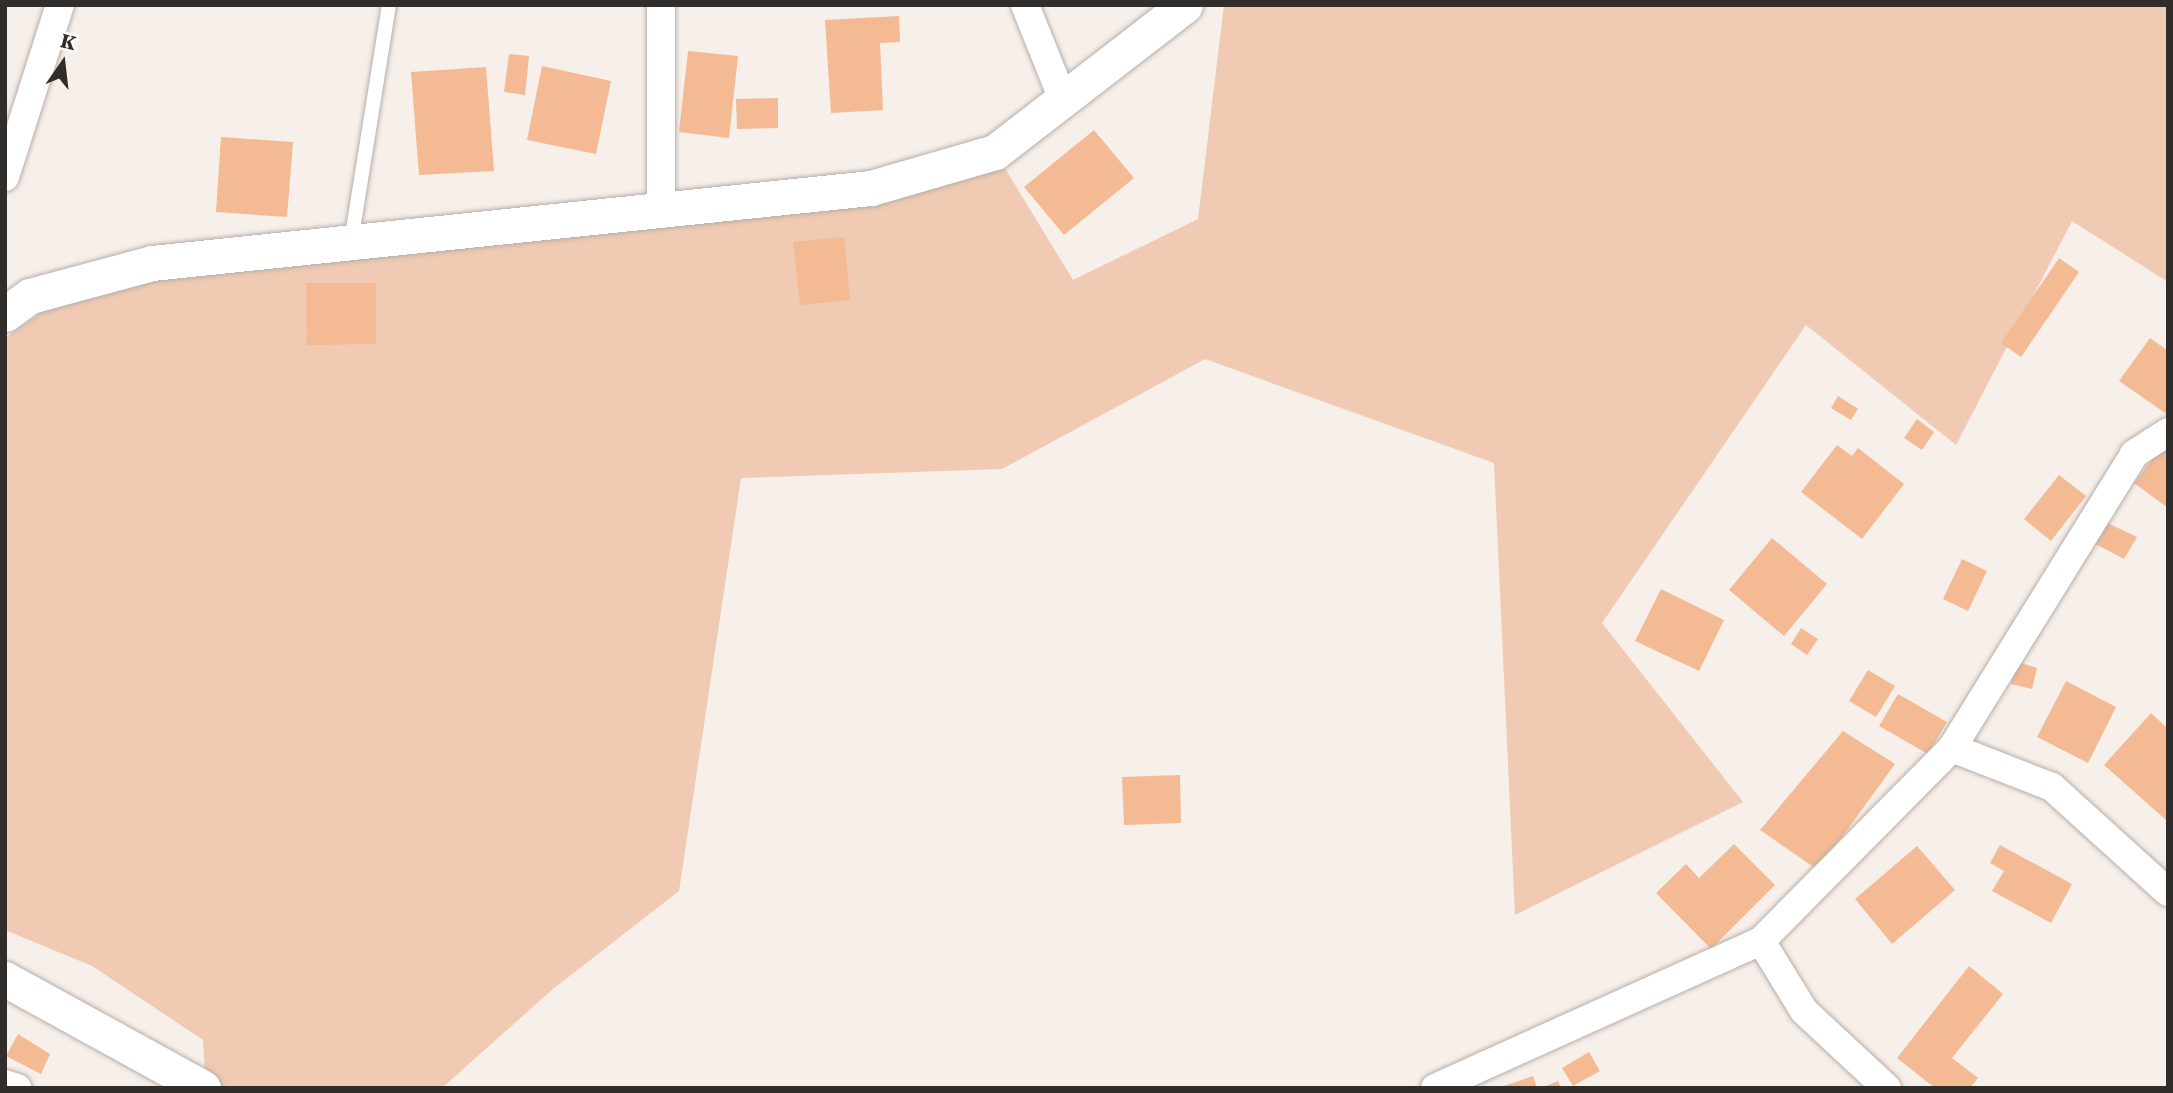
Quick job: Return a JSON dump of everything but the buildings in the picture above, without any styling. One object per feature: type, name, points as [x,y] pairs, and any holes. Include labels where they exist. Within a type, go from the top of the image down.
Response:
[{"type":"street","points":[[5,177],[60,5]]},
{"type":"street","points":[[660,210],[661,5]]},
{"type":"street","points":[[1025,5],[1065,102]]},
{"type":"street","points":[[5,314],[30,296],[152,263],[871,188],[995,152],[1065,102],[1185,5]]},
{"type":"street","points":[[1435,1088],[1761,941],[1952,748],[2134,454],[2168,432]]},
{"type":"street","points":[[1952,748],[2052,787],[2168,892]]},
{"type":"street","points":[[1761,941],[1804,1011],[1887,1088]]},
{"type":"street","points":[[5,979],[203,1088]]},
{"type":"street","points":[[5,1084],[17,1088]]},
{"type":"lane","points":[[351,242],[389,5]]},
{"type":"shaded area","points":[[1224,5],[2168,5],[2168,282],[2072,221],[1956,445],[1806,325],[1602,623],[1743,802],[1515,915],[1494,463],[1205,359],[1002,469],[741,478],[679,891],[553,989],[442,1088],[206,1088],[203,1040],[92,966],[5,930],[5,338],[86,281],[871,188],[995,152],[1073,280],[1198,219]]}]
